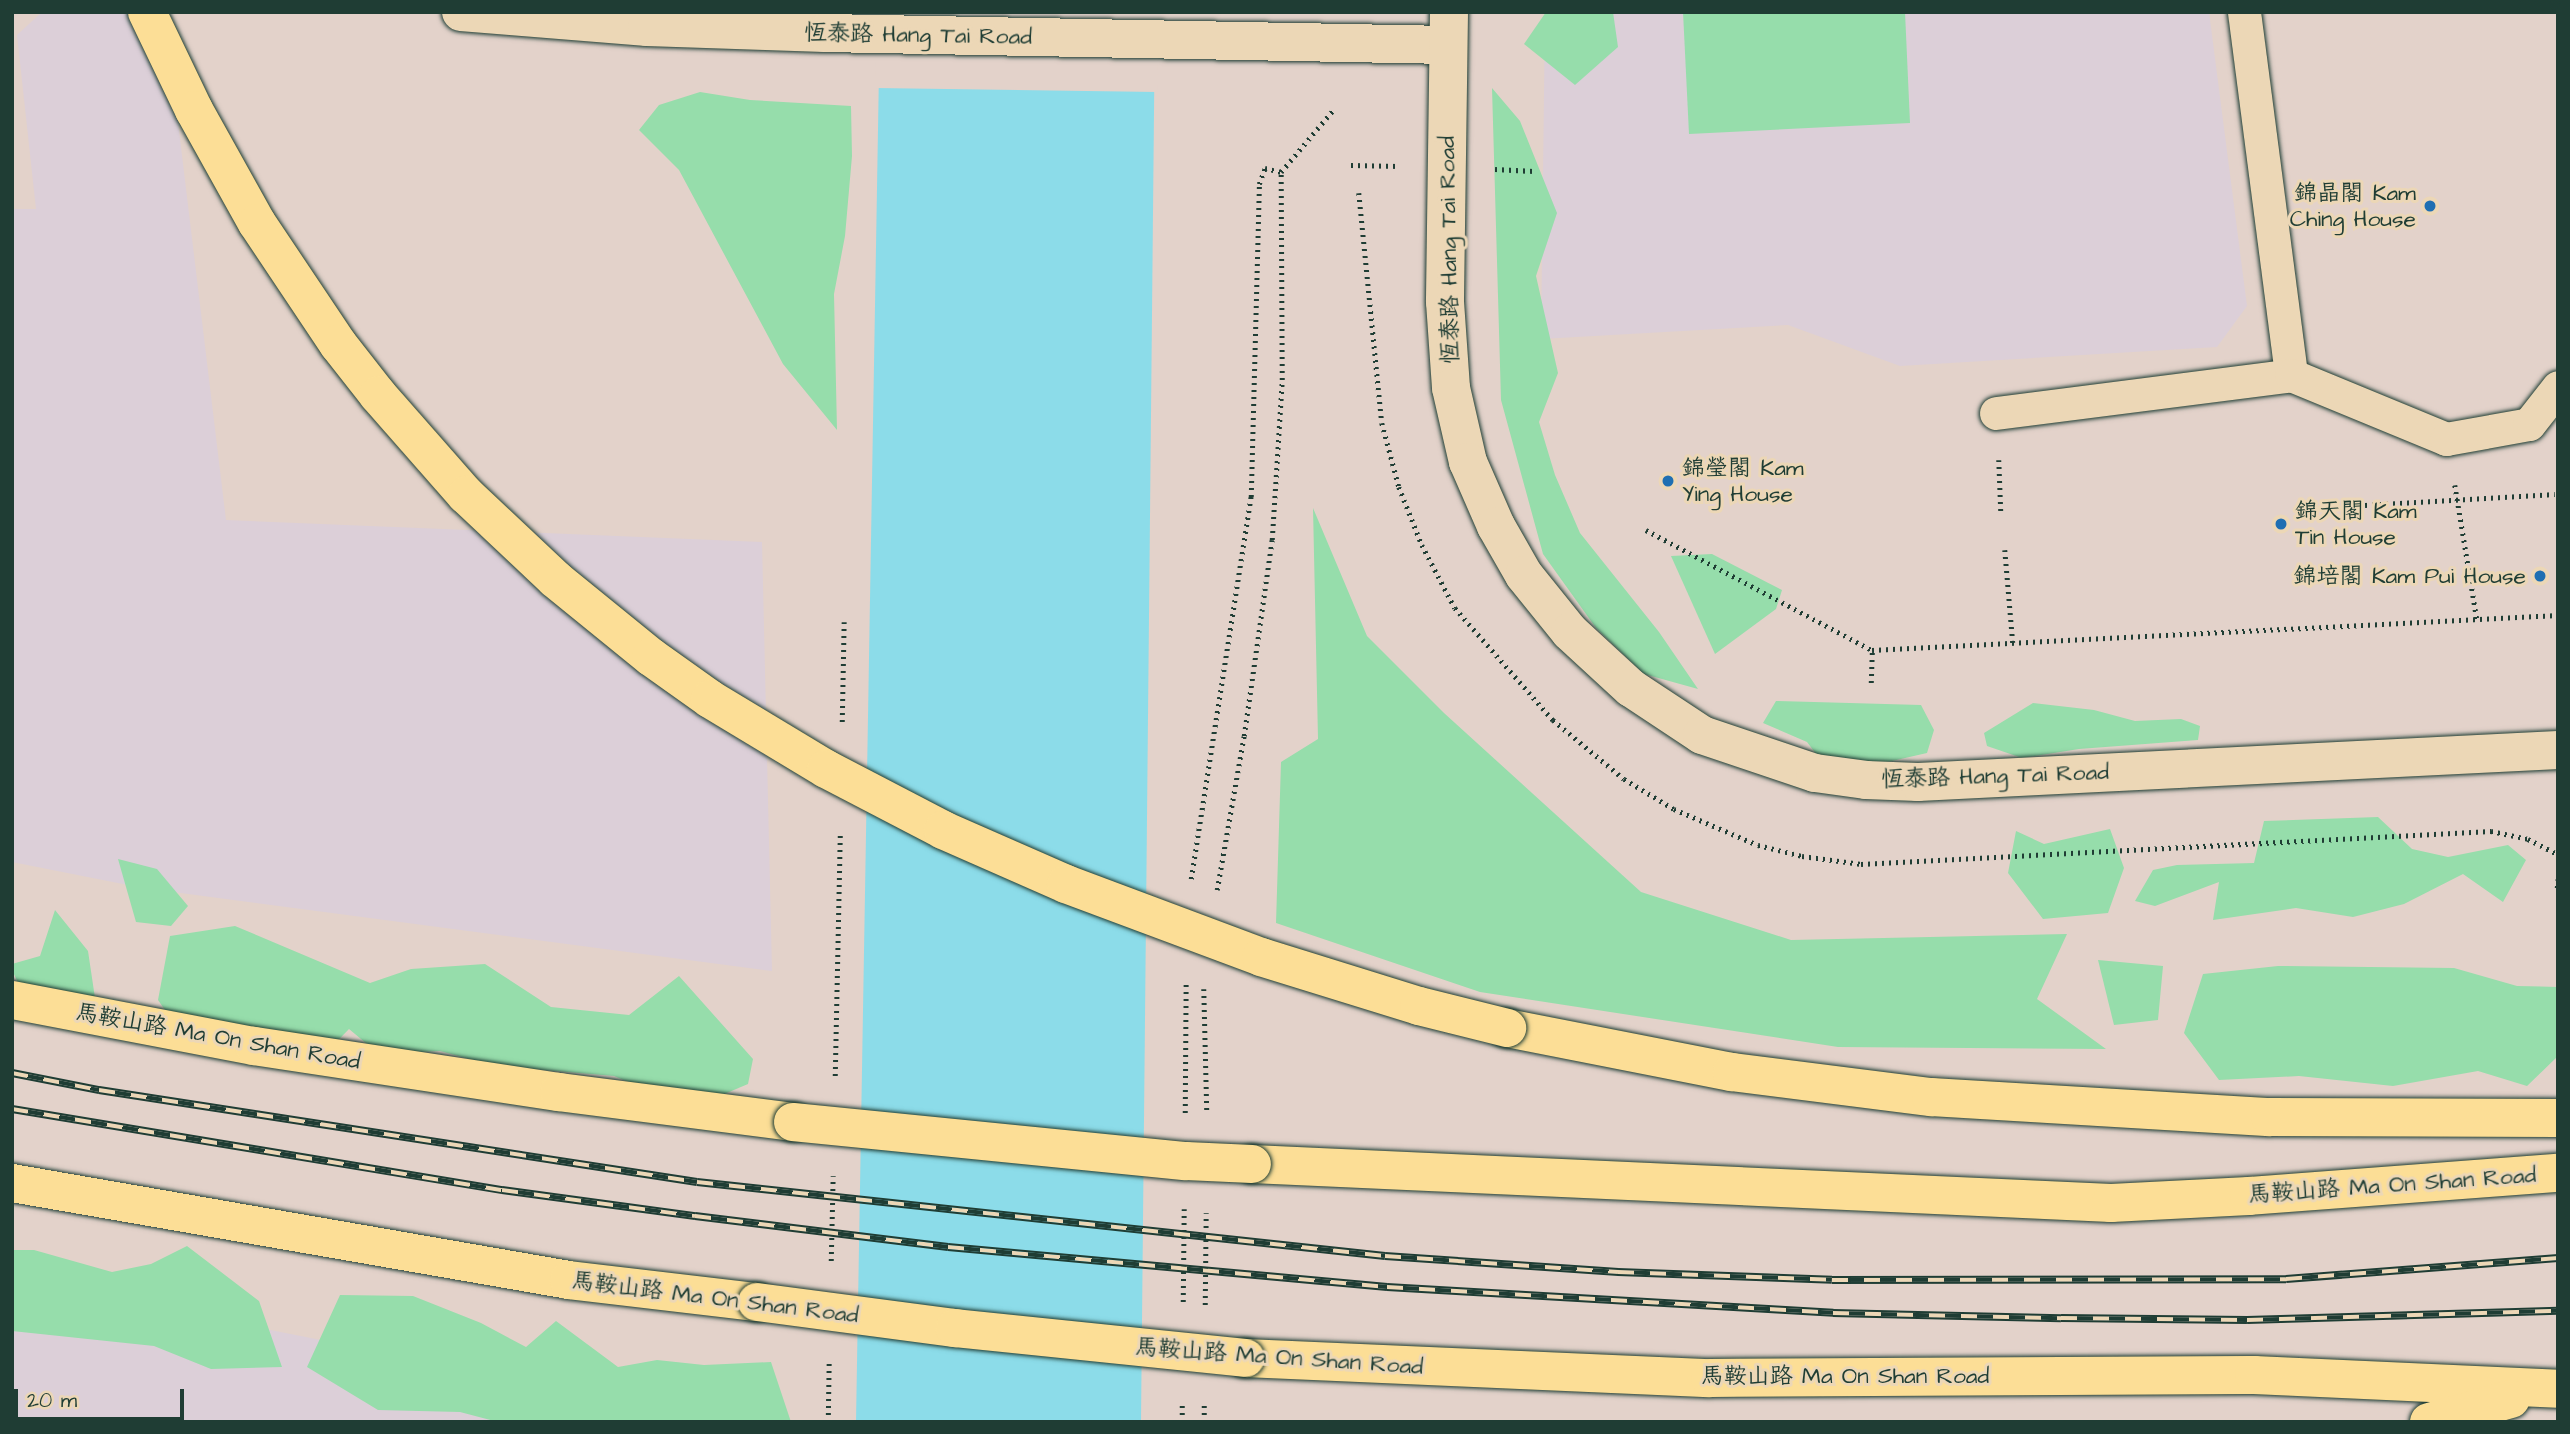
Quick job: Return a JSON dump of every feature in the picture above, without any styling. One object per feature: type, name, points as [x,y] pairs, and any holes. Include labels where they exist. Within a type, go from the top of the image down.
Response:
[{"type":"highway","points":[[147,12],[194,110],[257,223],[338,344],[430,456],[493,521],[565,588],[651,657],[719,705],[826,769],[943,830],[1066,884],[1261,957],[1419,1006],[1507,1028],[1732,1072],[1931,1097],[2270,1117],[2558,1118]]},
{"type":"highway","name":"馬鞍山路 Ma On Shan Road","points":[[12,1000],[254,1046],[546,1090],[793,1122],[1186,1161],[2111,1203],[2263,1195],[2558,1173]]},
{"type":"highway","name":"馬鞍山路 Ma On Shan Road","points":[[12,1182],[569,1280],[955,1328],[1245,1358],[1710,1378],[2254,1375],[2551,1389]]},
{"type":"highway","points":[[2428,1422],[2551,1389]]},
{"type":"street","name":"恆泰路 Hang Tai Road","points":[[461,12],[647,27],[1238,41],[1449,29],[1445,302],[1451,388],[1468,462],[1496,526],[1524,575],[1570,632],[1631,688],[1702,736],[1815,773],[1866,780],[1918,782],[2558,750]]},
{"type":"street","points":[[2244,12],[2291,375]]},
{"type":"street","points":[[1996,413],[2291,375],[2446,439],[2529,424],[2558,387]]},
{"type":"path","points":[[1216,895],[1244,736],[1272,540],[1282,380],[1281,172],[1334,109]]},
{"type":"path","points":[[1190,892],[1251,497],[1259,184],[1265,167],[1281,172]]},
{"type":"path","points":[[1359,192],[1382,423],[1399,487],[1428,555],[1455,608],[1553,720],[1624,779],[1674,809],[1758,845],[1802,856],[1861,864],[2491,831],[2528,839],[2558,854]]},
{"type":"path","points":[[2365,505],[2555,494]]},
{"type":"path","points":[[2457,500],[2477,619]]},
{"type":"path","points":[[1646,530],[1872,650],[2558,615]]},
{"type":"path","points":[[2005,550],[2013,643]]},
{"type":"path","points":[[842,732],[844,622]]},
{"type":"path","points":[[1871,683],[1872,650]]},
{"type":"path","points":[[835,1077],[840,829]]},
{"type":"path","points":[[2557,888],[2558,879]]},
{"type":"path","points":[[1185,1122],[1186,972]]},
{"type":"path","points":[[1204,983],[1207,1124]]},
{"type":"path","points":[[831,1270],[833,1174]]},
{"type":"path","points":[[1183,1313],[1184,1204]]},
{"type":"path","points":[[1205,1313],[1206,1205]]},
{"type":"path","points":[[828,1422],[829,1353]]},
{"type":"path","points":[[1182,1394],[1182,1422]]},
{"type":"path","points":[[1204,1395],[1204,1422]]},
{"type":"shaded area","points":[[42,12],[143,12],[166,23],[226,520],[762,542],[772,971],[143,888],[12,862],[12,209],[36,209],[17,35]]},
{"type":"shaded area","points":[[1545,12],[2209,12],[2247,306],[2217,347],[1900,366],[1788,325],[1541,339]]},
{"type":"shaded area","points":[[12,1279],[735,1422],[12,1422]]},
{"type":"green space","points":[[1546,12],[1613,12],[1618,47],[1575,85],[1524,44]]},
{"type":"green space","points":[[1683,12],[1905,12],[1910,123],[1689,134]]},
{"type":"green space","points":[[1492,88],[1520,121],[1557,213],[1536,276],[1558,373],[1539,422],[1555,475],[1580,533],[1659,632],[1698,689],[1644,674],[1596,628],[1543,554],[1501,400]]},
{"type":"green space","points":[[700,92],[750,100],[851,106],[852,156],[845,236],[834,294],[837,430],[783,364],[679,170],[639,130],[659,105]]},
{"type":"green space","points":[[1313,508],[1367,636],[1444,713],[1641,892],[1791,940],[2067,934],[2037,999],[2106,1049],[1838,1047],[1480,992],[1276,923],[1281,762],[1318,739]]},
{"type":"green space","points":[[1712,554],[1782,590],[1776,609],[1715,654],[1671,556]]},
{"type":"green space","points":[[1776,701],[1921,705],[1934,730],[1927,753],[1883,763],[1842,788],[1807,742],[1763,723]]},
{"type":"green space","points":[[2033,703],[2094,710],[2135,721],[2181,719],[2200,726],[2198,740],[2079,749],[2022,758],[1987,746],[1984,733]]},
{"type":"green space","points":[[2378,817],[2412,849],[2448,857],[2508,845],[2526,860],[2503,902],[2463,874],[2404,904],[2353,917],[2296,908],[2213,920],[2219,882],[2155,906],[2135,901],[2153,870],[2177,865],[2254,863],[2264,821]]},
{"type":"green space","points":[[2110,829],[2124,868],[2108,913],[2043,919],[2008,873],[2016,831],[2044,844]]},
{"type":"green space","points":[[118,859],[157,869],[188,906],[171,926],[136,922]]},
{"type":"green space","points":[[55,910],[88,951],[95,998],[21,989],[12,970],[12,964],[40,956]]},
{"type":"green space","points":[[235,926],[370,983],[411,969],[485,964],[551,1007],[629,1015],[679,976],[753,1059],[748,1084],[722,1095],[650,1091],[614,1076],[495,1066],[440,1051],[379,1054],[349,1029],[307,1072],[191,1047],[158,1000],[170,936]]},
{"type":"green space","points":[[2098,960],[2163,966],[2158,1020],[2114,1025]]},
{"type":"green space","points":[[2278,966],[2454,968],[2517,986],[2558,987],[2558,1056],[2527,1086],[2478,1071],[2393,1086],[2299,1076],[2219,1080],[2184,1033],[2203,974]]},
{"type":"green space","points":[[187,1246],[259,1301],[282,1367],[211,1369],[154,1346],[12,1331],[12,1250],[34,1250],[112,1272],[151,1264]]},
{"type":"green space","points":[[340,1295],[413,1296],[481,1323],[526,1347],[556,1321],[618,1367],[657,1360],[704,1365],[771,1362],[791,1422],[498,1422],[460,1412],[378,1410],[307,1367]]},
{"type":"water","points":[[880,12],[1155,12],[1141,1422],[856,1422]]},
{"type":"pier","points":[[876,12],[1158,12],[1157,92],[875,88]]},
{"type":"railway","points":[[12,1073],[99,1090],[697,1182],[1385,1256],[1618,1272],[1832,1280],[2286,1279],[2558,1258]]},
{"type":"railway","points":[[12,1109],[502,1190],[695,1216],[948,1247],[1387,1287],[1833,1313],[2061,1318],[2247,1320],[2558,1311]]},
{"type":"place","name":"錦晶閣 Kam Ching House","points":[[2430,206]]},
{"type":"place","name":"錦瑩閣 Kam Ying House","points":[[1668,481]]},
{"type":"place","name":"錦天閣 Kam Tin House","points":[[2281,524]]},
{"type":"place","name":"錦培閣 Kam Pui House","points":[[2540,576]]}]
